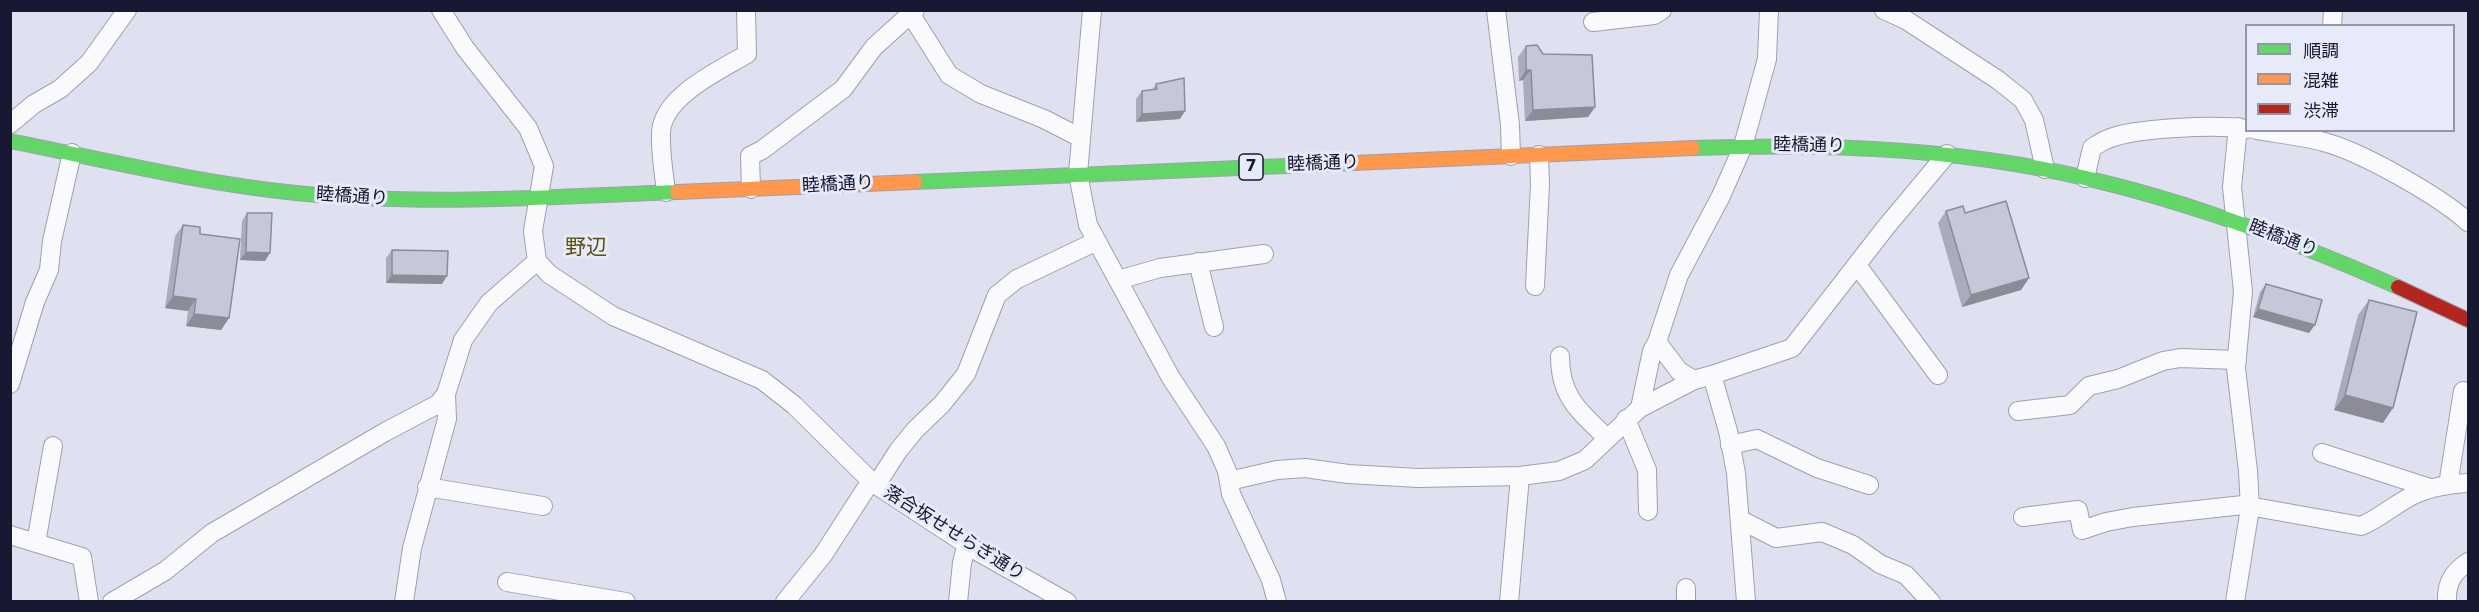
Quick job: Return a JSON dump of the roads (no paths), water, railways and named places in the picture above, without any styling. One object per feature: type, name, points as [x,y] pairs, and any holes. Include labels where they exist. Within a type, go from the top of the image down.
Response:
[{"type":"main road","name":"睦橋通り","points":[[10,141],[229,183],[295,193],[411,201],[537,198],[1743,146],[1851,147],[1947,154],[2045,169],[2163,198],[2234,220],[2315,250],[2469,320]]},
{"type":"street","points":[[10,124],[34,104],[60,89],[89,63],[127,10]]},
{"type":"street","points":[[404,602],[412,548],[447,419],[446,394],[463,340],[489,303],[537,261],[533,231],[544,166],[528,128],[465,48],[441,10]]},
{"type":"street","points":[[666,192],[661,130],[669,110],[696,83],[747,54],[746,10]]},
{"type":"street","points":[[1092,10],[1078,174],[1088,225],[1172,378],[1216,446],[1227,471],[1231,494],[1271,580],[1277,602]]},
{"type":"street","points":[[1496,10],[1510,125],[1511,156]]},
{"type":"street","points":[[1593,22],[1654,15],[1662,10]]},
{"type":"street","points":[[1648,512],[1647,470],[1633,414],[1679,275],[1721,196],[1743,146],[1763,82],[1767,59],[1768,10]]},
{"type":"street","points":[[1884,10],[1906,20],[1998,80],[2023,100],[2034,120],[2045,169]]},
{"type":"street","points":[[752,189],[750,156],[762,150],[843,89],[873,47],[911,12],[949,75],[981,94],[1044,119],[1081,138]]},
{"type":"street","points":[[2085,178],[2092,148],[2109,138],[2214,126],[2242,128],[2232,187],[2244,291],[2237,360],[2250,508],[2235,602]]},
{"type":"street","points":[[2279,132],[2325,136],[2408,182],[2469,222]]},
{"type":"street","points":[[10,384],[35,302],[49,270],[52,241],[72,153]]},
{"type":"street","points":[[1229,481],[1277,470],[1305,468],[1381,477],[1520,476],[1559,471],[1574,466],[1585,459],[1633,414],[1703,378],[1792,348],[1886,227],[1947,154]]},
{"type":"street","points":[[1535,286],[1540,184],[1539,155]]},
{"type":"street","points":[[784,602],[823,555],[867,487],[880,479],[915,430],[942,404],[966,374],[997,295],[1017,279],[1097,241]]},
{"type":"street","points":[[1118,280],[1160,268],[1264,254]]},
{"type":"street","name":"落合坂せせらぎ通り","points":[[537,261],[549,274],[613,316],[762,380],[794,405],[873,483],[975,550],[1066,602]]},
{"type":"street","points":[[1198,262],[1214,327]]},
{"type":"street","points":[[1857,265],[1938,375]]},
{"type":"street","points":[[1657,342],[1679,371],[1703,378]]},
{"type":"street","points":[[1560,356],[1560,376],[1564,389],[1574,406],[1606,438]]},
{"type":"street","points":[[2018,411],[2070,405],[2089,386],[2118,379],[2163,361],[2180,358],[2237,360]]},
{"type":"street","points":[[1703,378],[1730,445],[1736,474],[1746,602]]},
{"type":"street","points":[[2439,487],[2463,391]]},
{"type":"street","points":[[112,602],[165,571],[212,533],[385,432],[438,404],[446,394]]},
{"type":"street","points":[[1730,445],[1757,439],[1807,464],[1869,485]]},
{"type":"street","points":[[36,543],[53,446]]},
{"type":"street","points":[[2322,453],[2439,487]]},
{"type":"street","points":[[1509,602],[1520,476]]},
{"type":"street","points":[[2023,517],[2078,510],[2082,530],[2106,522],[2133,517],[2243,505],[2361,526],[2372,522],[2416,493],[2469,483]]},
{"type":"street","points":[[427,487],[543,506]]},
{"type":"street","points":[[1741,520],[1776,538],[1822,532],[1853,545],[1880,564],[1906,575],[1931,602]]},
{"type":"street","points":[[10,535],[82,557],[89,602]]},
{"type":"street","points":[[958,602],[962,563],[967,543]]},
{"type":"street","points":[[2447,602],[2448,585],[2453,574],[2469,562]]},
{"type":"street","points":[[507,582],[626,602]]},
{"type":"district","name":"野辺","points":[[586,249]]}]
